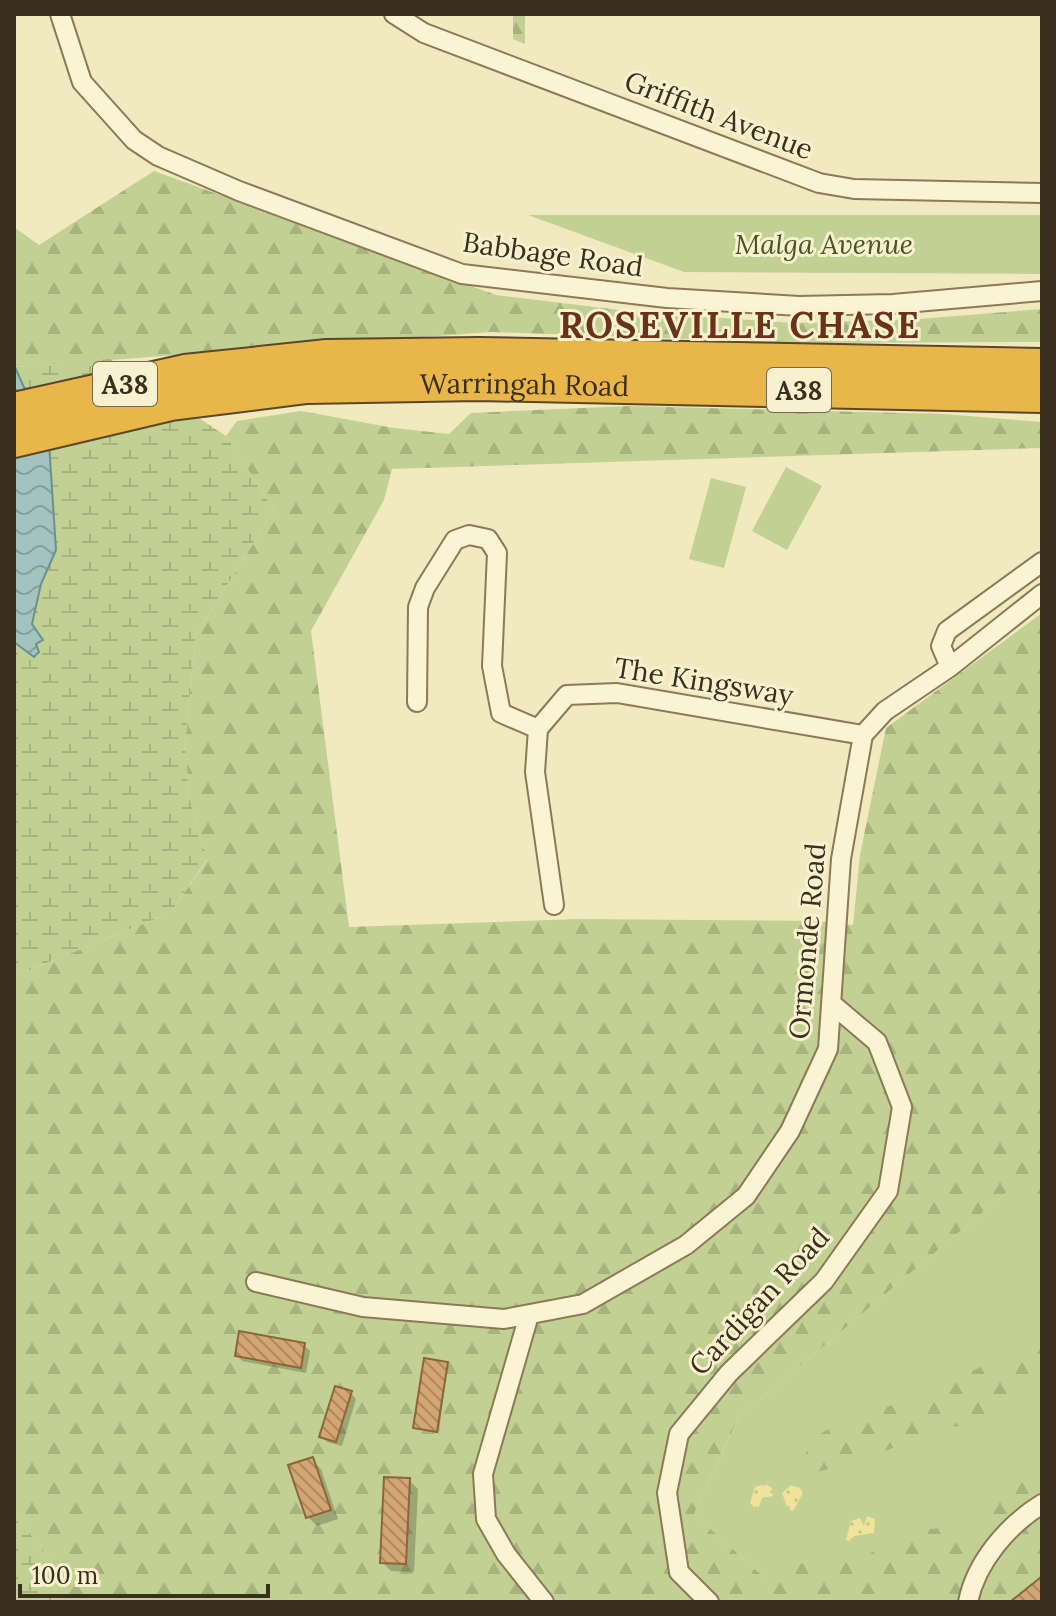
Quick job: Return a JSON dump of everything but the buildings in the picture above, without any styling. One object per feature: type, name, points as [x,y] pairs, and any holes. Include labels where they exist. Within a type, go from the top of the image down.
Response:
[{"type":"highway","name":"Warringah Road","points":[[14,410],[157,378],[237,364],[327,357],[479,369],[1037,396]]},
{"type":"highway","name":"Warringah Road","points":[[14,440],[114,415],[230,395],[479,369],[1042,366]]},
{"type":"street","name":"Babbage Road","points":[[60,14],[82,82],[134,140],[158,156],[239,191],[462,274],[667,298],[799,306],[893,304],[1042,291]]},
{"type":"street","name":"Griffith Avenue","points":[[394,14],[424,33],[819,183],[854,189],[1042,193]]},
{"type":"street","points":[[417,702],[418,607],[425,588],[455,540],[469,535],[488,539],[497,553],[492,666],[501,713],[538,729],[535,772],[554,905]]},
{"type":"street","points":[[950,667],[941,646],[947,631],[1042,562]]},
{"type":"street","points":[[863,735],[885,711],[950,667],[1042,594]]},
{"type":"street","name":"The Kingsway","points":[[538,729],[567,695],[617,693],[863,735]]},
{"type":"street","name":"Ormonde Road","points":[[256,1282],[363,1307],[504,1319],[529,1315],[583,1304],[686,1245],[746,1196],[790,1131],[828,1049],[841,859],[863,735]]},
{"type":"street","name":"Cardigan Road","points":[[709,1602],[679,1572],[667,1493],[679,1434],[729,1373],[824,1281],[888,1191],[902,1107],[877,1042],[832,1004]]},
{"type":"street","points":[[529,1315],[483,1474],[486,1519],[506,1554],[544,1602]]},
{"type":"street","points":[[968,1602],[974,1580],[999,1543],[1028,1513],[1042,1504]]},
{"type":"green space","points":[[513,14],[525,14],[525,44],[513,39]]},
{"type":"green space","points":[[154,171],[496,295],[628,311],[793,323],[919,319],[1042,309],[1042,342],[799,343],[491,332],[15,367],[14,227],[39,245]]},
{"type":"green space","name":"Malga Avenue","points":[[528,215],[1042,215],[1042,274],[684,272]]},
{"type":"green space","points":[[110,359],[226,436],[274,510],[196,635],[185,743],[189,797],[207,859],[170,913],[14,976],[14,642],[34,656],[36,644],[43,640],[32,625],[41,584],[56,550],[49,443],[15,367]]},
{"type":"green space","points":[[628,406],[944,414],[1042,422],[1042,448],[392,469],[384,500],[311,631],[349,927],[578,919],[818,921],[853,925],[860,855],[886,728],[1042,613],[1042,1209],[1033,1209],[1007,1192],[738,1418],[694,1514],[759,1573],[769,1577],[793,1564],[862,1558],[913,1530],[960,1527],[984,1547],[977,1569],[1011,1555],[1029,1521],[1042,1514],[1042,1602],[54,1602],[56,1566],[14,1514],[14,976],[170,913],[207,860],[189,797],[185,743],[196,635],[274,510],[226,436],[237,421],[301,411],[394,428],[449,434],[471,413]]},
{"type":"green space","points":[[786,467],[822,486],[787,550],[752,531]]},
{"type":"green space","points":[[711,478],[746,487],[724,568],[689,559]]},
{"type":"green space","points":[[1042,1126],[1042,1543],[981,1567],[827,1602],[759,1573],[694,1514],[738,1418],[1007,1192]]},
{"type":"green space","points":[[1042,1336],[1042,1386],[1008,1395],[993,1422],[941,1428],[866,1459],[813,1473],[802,1462],[813,1438],[847,1419],[925,1395]]},
{"type":"green space","points":[[1027,1473],[1042,1478],[1042,1489],[1005,1523],[986,1511],[983,1500],[1006,1496]]},
{"type":"green space","points":[[14,1514],[56,1566],[54,1602],[14,1602]]},
{"type":"sand","points":[[766,1484],[772,1488],[773,1496],[762,1498],[759,1507],[754,1507],[750,1503],[755,1487]]},
{"type":"sand","points":[[791,1485],[800,1488],[803,1493],[793,1511],[788,1509],[782,1493]]},
{"type":"sand","points":[[867,1516],[875,1519],[874,1533],[854,1536],[852,1542],[846,1540],[851,1521],[860,1518],[864,1526]]},
{"type":"water","points":[[14,365],[49,443],[56,550],[41,584],[32,624],[43,640],[36,644],[39,652],[34,657],[14,642]]},
{"type":"district","name":"ROSEVILLE CHASE","points":[[740,325]]}]
